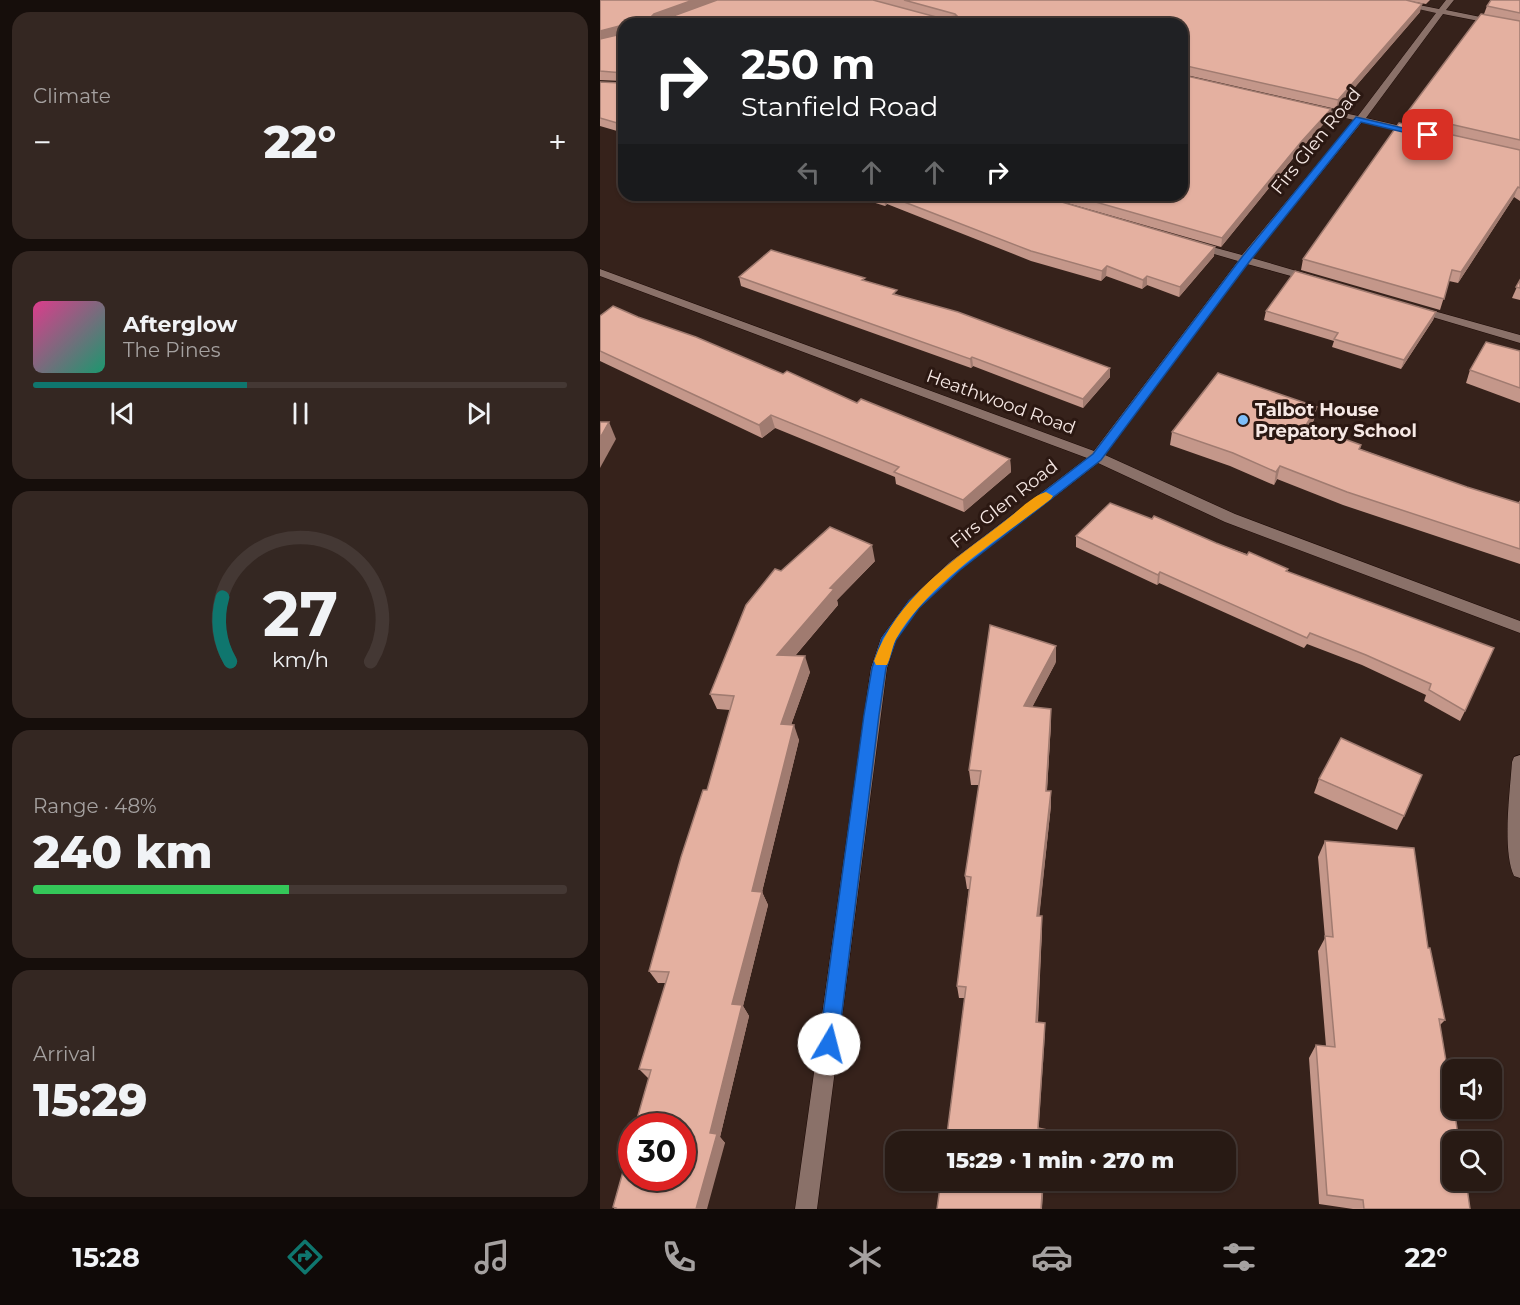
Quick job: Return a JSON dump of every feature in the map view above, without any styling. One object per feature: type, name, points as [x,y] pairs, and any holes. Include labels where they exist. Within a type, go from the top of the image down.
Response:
[{"type":"street","points":[[1382,0],[1445,6],[1520,27]]},
{"type":"street","name":"Firs Glen Road","points":[[806,1209],[872,715],[879,668],[889,638],[914,604],[955,566],[1097,457],[1245,260],[1359,119],[1445,6]]},
{"type":"street","points":[[1302,105],[1428,135]]},
{"type":"street","points":[[1178,240],[1326,283]]},
{"type":"street","name":"Heathwood Road","points":[[601,274],[1097,457],[1230,518],[1520,627]]},
{"type":"street","points":[[1406,306],[1520,339]]},
{"type":"street","points":[[1520,762],[1517,848],[1520,870]]},
{"type":"building","points":[[600,0],[693,0],[652,16],[668,18],[618,18],[618,26],[600,31]]},
{"type":"building","points":[[717,0],[873,0],[940,18],[668,18]]},
{"type":"building","points":[[904,0],[1406,0],[1422,4],[1338,100],[1188,66],[1188,18],[940,18],[957,16]]},
{"type":"building","points":[[1491,0],[1520,0],[1520,13],[1487,6]]},
{"type":"building","points":[[1481,14],[1520,21],[1520,140],[1406,114]]},
{"type":"building","points":[[618,35],[618,73],[600,71],[600,39]]},
{"type":"building","points":[[1188,76],[1331,109],[1301,142],[1222,238],[1092,201],[1188,201]]},
{"type":"building","points":[[600,82],[618,83],[618,123],[600,118]]},
{"type":"building","points":[[1399,123],[1520,150],[1520,188],[1518,187],[1461,272],[1452,270],[1444,299],[1303,259]]},
{"type":"building","points":[[902,201],[1058,201],[1215,247],[1180,287],[1147,276],[1143,280],[1107,266],[1102,271],[1031,251]]},
{"type":"building","points":[[771,250],[865,278],[862,280],[897,290],[893,294],[958,312],[1110,368],[1083,399],[972,357],[970,359],[739,277]]},
{"type":"building","points":[[1295,271],[1436,312],[1404,360],[1334,339],[1338,333],[1266,311]]},
{"type":"building","points":[[613,306],[696,337],[783,374],[787,371],[857,403],[861,399],[1010,459],[963,500],[894,472],[899,467],[771,415],[759,425],[600,351],[600,316]]},
{"type":"building","points":[[1486,342],[1520,351],[1520,388],[1470,370]]},
{"type":"building","points":[[1218,373],[1317,407],[1306,425],[1361,445],[1359,449],[1467,487],[1519,503],[1520,501],[1520,549],[1347,492],[1280,466],[1276,472],[1233,453],[1172,432]]},
{"type":"building","points":[[600,422],[609,422],[600,438]]},
{"type":"building","points":[[1110,503],[1152,519],[1154,516],[1247,555],[1249,552],[1288,569],[1286,571],[1494,648],[1465,711],[1429,690],[1431,684],[1310,633],[1307,638],[1160,572],[1158,575],[1076,536]]},
{"type":"building","points":[[830,527],[872,545],[830,588],[834,589],[777,655],[805,656],[781,724],[794,725],[752,891],[762,892],[732,1004],[742,1005],[710,1133],[717,1134],[696,1209],[615,1209],[613,1207],[618,1189],[696,1191],[696,1113],[639,1113],[651,1070],[639,1069],[669,972],[649,971],[681,857],[703,790],[707,790],[734,696],[710,694],[746,605],[775,569],[781,571]]},
{"type":"building","points":[[990,625],[1056,646],[1024,706],[1051,709],[1046,791],[1051,791],[1037,916],[1042,916],[1036,1022],[1045,1023],[1038,1128],[1048,1131],[947,1131],[966,987],[957,986],[971,877],[965,876],[981,771],[969,770]]},
{"type":"building","points":[[1341,738],[1422,775],[1404,816],[1319,779]]},
{"type":"building","points":[[1325,841],[1414,848],[1428,948],[1430,948],[1445,1020],[1439,1019],[1446,1059],[1442,1059],[1442,1119],[1456,1119],[1457,1131],[1442,1131],[1442,1191],[1468,1191],[1470,1209],[1364,1209],[1363,1200],[1327,1195],[1316,1045],[1335,1047],[1325,936],[1333,937]]},
{"type":"building","points":[[939,1191],[1042,1191],[1041,1209],[937,1209]]},
{"type":"slow traffic","points":[[881,661],[889,638],[914,604],[955,566],[1046,496]]},
{"type":"place","name":"Talbot House Prepatory School","points":[[1243,420]]},
{"type":"route","points":[[829,1044],[872,715],[879,668],[889,638],[914,604],[955,566],[1097,457],[1245,260],[1359,119],[1428,135]]}]
